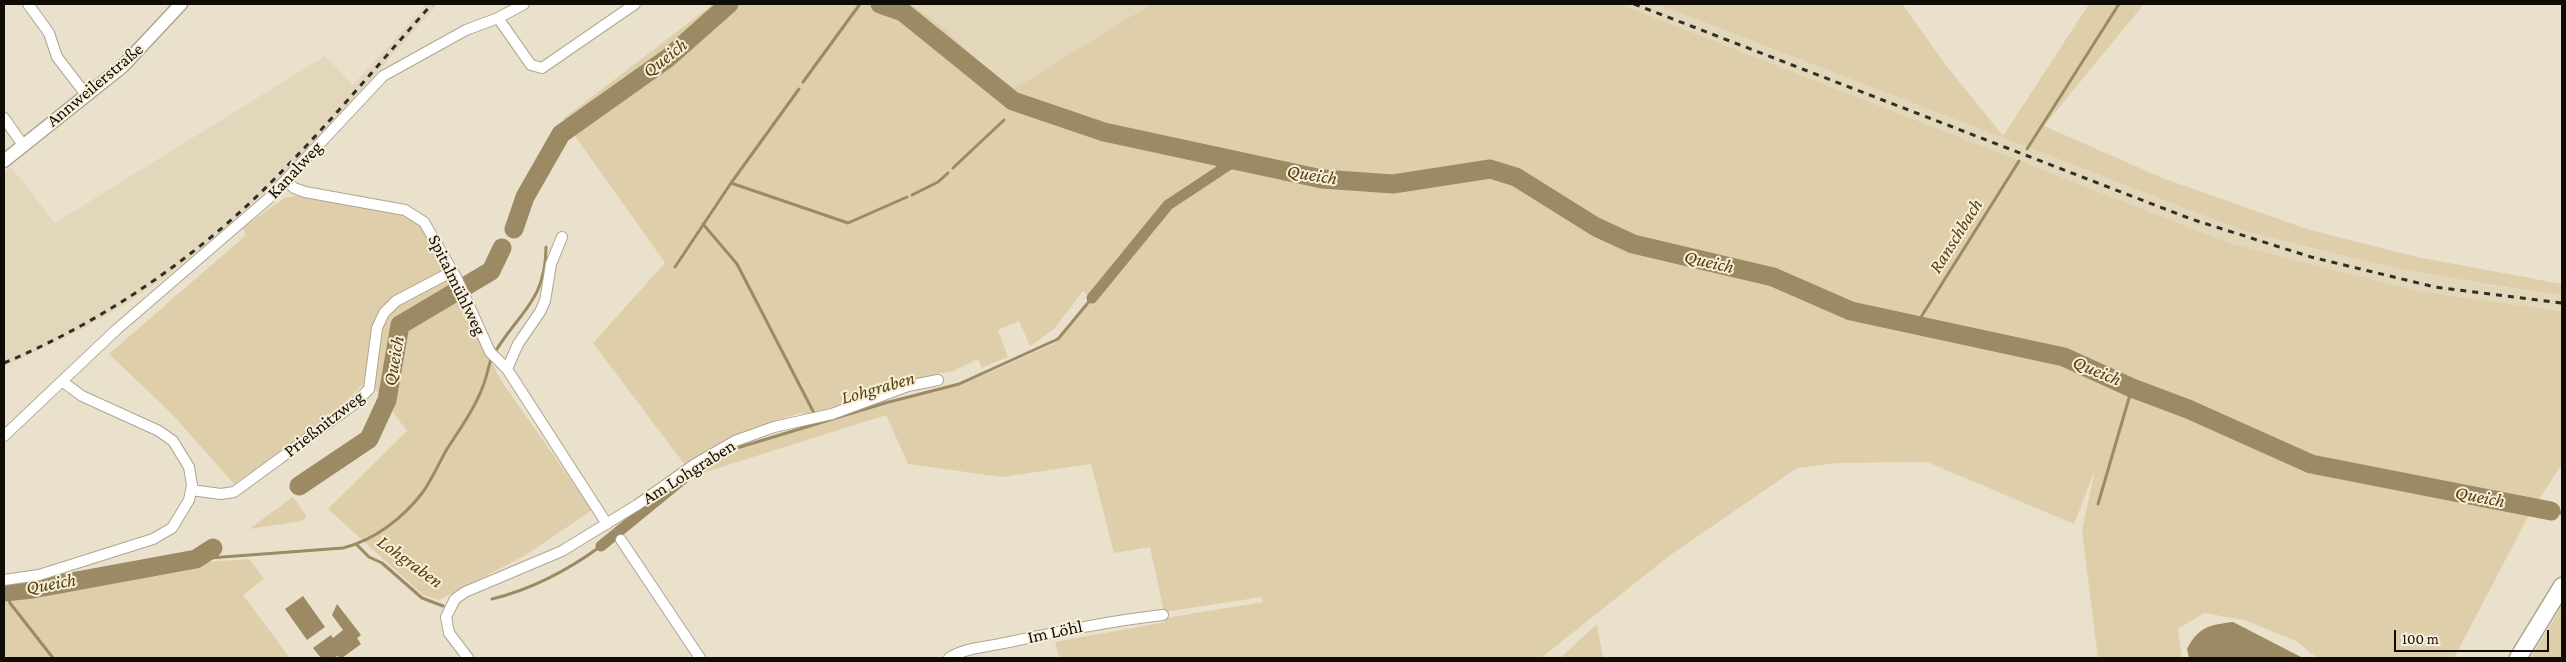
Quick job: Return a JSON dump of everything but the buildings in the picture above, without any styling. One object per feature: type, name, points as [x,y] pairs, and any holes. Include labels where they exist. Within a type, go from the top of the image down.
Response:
[{"type":"highway","points":[[2518,658],[2562,586]]},
{"type":"street","points":[[28,4],[49,33],[57,57],[87,96]]},
{"type":"street","name":"Annweilerstraße","points":[[4,161],[133,57],[181,4]]},
{"type":"street","name":"Kanalweg","points":[[4,436],[150,299],[236,228],[286,181],[360,100],[391,70],[466,30],[498,18],[524,4]]},
{"type":"street","points":[[498,18],[532,65],[542,68],[635,4]]},
{"type":"street","points":[[4,118],[23,145]]},
{"type":"street","name":"Spitalmühlweg","points":[[286,181],[305,192],[341,197],[412,213],[429,228],[465,294],[486,344],[496,360],[507,369],[607,524]]},
{"type":"street","points":[[507,369],[518,344],[540,312],[545,301],[551,264],[562,237]]},
{"type":"street","name":"Prießnitzweg","points":[[191,490],[221,494],[234,492],[353,405],[369,389],[377,328],[390,307],[455,275]]},
{"type":"street","name":"Am Lohgraben","points":[[468,658],[446,624],[446,617],[455,599],[465,592],[545,559],[607,524],[719,450],[761,431],[832,414],[908,386],[938,380]]},
{"type":"street","points":[[4,580],[58,569],[153,540],[164,534],[179,520],[189,500],[191,490],[189,467],[174,441],[159,431],[82,396],[63,382]]},
{"type":"street","points":[[621,540],[700,658]]},
{"type":"street","name":"Im Löhl","points":[[950,658],[955,654],[1072,628],[1163,615]]},
{"type":"shaded area","points":[[427,4],[438,4],[306,152],[278,181],[205,246],[170,274],[87,327],[4,367],[4,172],[11,167],[55,223],[325,56],[353,85]]},
{"type":"shaded area","points":[[713,4],[910,4],[937,23],[1000,79],[1015,88],[1151,4],[1620,4],[2229,243],[2418,291],[2562,311],[2562,464],[2530,513],[2454,658],[2317,658],[2296,641],[2244,620],[2204,613],[2178,629],[2182,658],[2098,658],[2082,530],[2095,470],[2074,524],[1927,462],[1838,463],[1797,468],[1669,556],[1541,658],[1059,658],[1055,642],[1166,622],[1165,618],[1263,602],[1262,597],[1164,612],[1150,547],[1114,553],[1091,464],[1002,477],[908,464],[886,415],[693,476],[691,472],[723,455],[767,440],[877,406],[951,387],[993,371],[1055,343],[1092,301],[1083,291],[1054,329],[1030,346],[1019,321],[998,330],[1008,357],[982,368],[978,359],[951,372],[934,374],[935,378],[818,416],[800,413],[769,423],[685,465],[593,343],[665,263],[563,119]]},
{"type":"shaded area","points":[[910,4],[1151,4],[1015,88],[997,78],[926,13]]},
{"type":"shaded area","points":[[1620,4],[1657,4],[2244,231],[2315,250],[2434,275],[2491,286],[2562,295],[2562,311],[2418,291],[2229,243]]},
{"type":"shaded area","points":[[1657,4],[1902,4],[1945,64],[2003,136],[2089,4],[2144,4],[2044,126],[2165,179],[2307,229],[2417,257],[2562,284],[2562,295],[2402,269],[2244,231]]},
{"type":"shaded area","points":[[294,196],[380,207],[411,214],[424,229],[500,379],[592,510],[526,555],[439,600],[423,595],[328,509],[407,431],[368,379],[336,412],[234,484],[171,413],[109,354],[246,235],[243,228],[284,198]]},
{"type":"shaded area","points":[[293,497],[307,517],[302,521],[249,529]]},
{"type":"shaded area","points":[[249,559],[264,579],[243,595],[290,658],[4,658],[4,597],[193,563]]},
{"type":"shaded area","points":[[303,596],[325,627],[307,640],[285,609]]},
{"type":"shaded area","points":[[337,604],[361,635],[357,638],[361,644],[342,658],[337,656],[334,658],[321,658],[313,648],[331,635],[333,638],[343,630],[332,615]]},
{"type":"shaded area","points":[[2562,606],[2562,658],[2531,658]]},
{"type":"shaded area","points":[[2233,622],[2303,658],[2189,658],[2187,649],[2191,641],[2201,631],[2218,624]]},
{"type":"shaded area","points":[[1597,624],[1603,658],[1560,658]]},
{"type":"waterway","name":"Queich","points":[[514,229],[525,197],[561,134],[668,58],[729,4]]},
{"type":"waterway","points":[[803,82],[860,4]]},
{"type":"waterway","name":"Queich","points":[[880,4],[903,12],[1013,101],[1104,132],[1322,179],[1393,184],[1490,169],[1516,177],[1596,227],[1633,244],[1773,277],[1851,311],[2064,357],[2132,388],[2188,409],[2311,464],[2551,511]]},
{"type":"waterway","name":"Ranschbach","points":[[2027,149],[2119,4]]},
{"type":"waterway","points":[[731,183],[799,89]]},
{"type":"waterway","points":[[953,168],[1004,120]]},
{"type":"waterway","name":"Lohgraben","points":[[1092,298],[1168,205],[1236,160]]},
{"type":"waterway","name":"Ranschbach","points":[[1916,325],[2019,161]]},
{"type":"waterway","points":[[912,195],[938,182],[948,173]]},
{"type":"waterway","points":[[675,267],[731,183],[848,223],[907,197]]},
{"type":"waterway","points":[[703,224],[737,264],[815,415]]},
{"type":"waterway","points":[[196,559],[343,548],[377,534],[407,511],[423,492],[476,402],[492,357],[535,295],[545,266],[546,247]]},
{"type":"waterway","name":"Queich","points":[[299,486],[369,439],[387,400],[400,325],[491,271],[502,248]]},
{"type":"waterway","name":"Lohgraben","points":[[724,452],[885,403],[959,384],[1058,339],[1092,298]]},
{"type":"waterway","points":[[2098,504],[2132,388]]},
{"type":"waterway","name":"Lohgraben","points":[[601,546],[700,465]]},
{"type":"waterway","name":"Queich","points":[[2551,511],[2562,513]]},
{"type":"waterway","name":"Lohgraben","points":[[357,545],[369,557],[382,563],[422,598],[443,606]]},
{"type":"waterway","name":"Lohgraben","points":[[492,599],[522,590],[549,578],[601,546]]},
{"type":"waterway","name":"Queich","points":[[4,592],[33,589],[196,559],[213,548]]},
{"type":"waterway","points":[[7,591],[10,603],[53,658]]},
{"type":"railway","points":[[4,363],[38,348],[104,313],[136,293],[197,249],[277,177],[432,4]]},
{"type":"railway","points":[[1634,4],[2191,219],[2311,257],[2435,287],[2562,303]]}]
